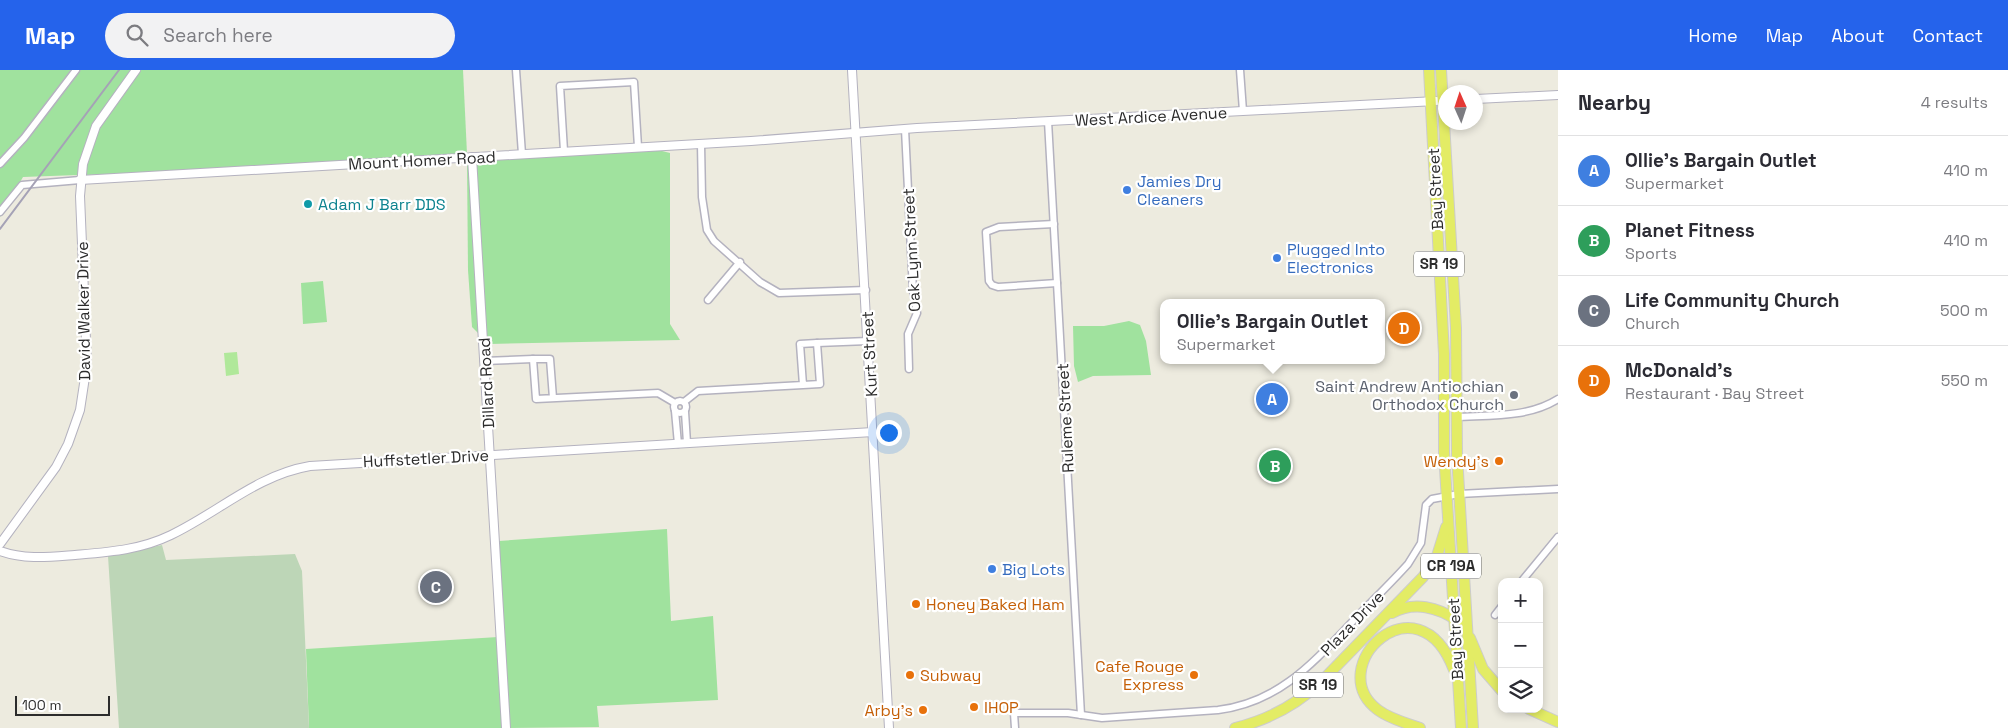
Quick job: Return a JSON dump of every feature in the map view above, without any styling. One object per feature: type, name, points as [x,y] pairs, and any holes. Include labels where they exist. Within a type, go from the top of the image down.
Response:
[{"type":"main road","name":"Bay Street","points":[[1429,70],[1444,354],[1443,428],[1461,728]]},
{"type":"main road","name":"Bay Street","points":[[1441,70],[1442,85]]},
{"type":"main road","name":"Bay Street","points":[[1446,130],[1457,354],[1456,417],[1459,494],[1473,728]]},
{"type":"main road","name":"SR 19","points":[[1235,728],[1277,713],[1308,694],[1385,617],[1430,568],[1441,547],[1448,514]]},
{"type":"main road","points":[[1385,617],[1403,608],[1421,606],[1439,610],[1454,618],[1466,627],[1483,669],[1498,687]]},
{"type":"main road","points":[[1420,728],[1386,715],[1378,710],[1368,698],[1362,682],[1363,663],[1375,642],[1395,630],[1411,629],[1424,632],[1444,647],[1458,679]]},
{"type":"main road","points":[[1538,713],[1558,722]]},
{"type":"street","points":[[0,164],[24,138],[76,70]]},
{"type":"street","name":"David Walker Drive","points":[[0,544],[58,462],[75,426],[84,394],[87,364],[80,180],[87,148],[96,126],[136,70]]},
{"type":"street","points":[[516,70],[522,154]]},
{"type":"street","name":"Kurt Street","points":[[852,70],[866,290],[889,728]]},
{"type":"street","points":[[1240,70],[1243,111]]},
{"type":"street","points":[[564,152],[560,86],[634,82],[638,147]]},
{"type":"street","points":[[1483,99],[1558,95]]},
{"type":"street","name":"West Ardice Avenue","points":[[856,132],[1438,101]]},
{"type":"street","name":"Ruleme Street","points":[[1048,121],[1081,715]]},
{"type":"street","name":"Oak Lynn Street","points":[[905,129],[913,291],[917,313],[908,334],[909,369]]},
{"type":"street","name":"Mount Homer Road","points":[[0,212],[22,185],[701,144],[856,132]]},
{"type":"street","points":[[701,144],[702,197],[707,230],[714,240],[766,287],[779,293],[866,290]]},
{"type":"street","name":"Dillard Road","points":[[472,157],[506,728]]},
{"type":"street","points":[[1437,217],[1450,216]]},
{"type":"street","points":[[1054,224],[999,227],[986,232],[989,281],[992,285],[998,287],[1057,283]]},
{"type":"street","points":[[708,300],[740,262]]},
{"type":"street","points":[[803,385],[800,344],[868,341]]},
{"type":"street","points":[[533,360],[536,400],[658,393],[672,401],[680,401],[687,400],[698,391],[820,384],[817,343]]},
{"type":"street","points":[[1444,354],[1457,354]]},
{"type":"street","points":[[484,361],[550,359],[553,398]]},
{"type":"street","points":[[1456,417],[1524,413],[1541,408],[1558,399]]},
{"type":"street","points":[[687,400],[685,412],[687,443]]},
{"type":"street","points":[[672,401],[675,411],[678,444]]},
{"type":"street","points":[[675,411],[679,414],[685,412]]},
{"type":"street","name":"Huffstetler Drive","points":[[0,551],[21,557],[41,558],[115,552],[141,547],[178,532],[265,480],[303,467],[873,432]]},
{"type":"street","points":[[677,434],[687,434]]},
{"type":"street","name":"Plaza Drive","points":[[1081,715],[1102,718],[1218,710],[1257,700],[1283,688],[1302,673],[1408,564],[1421,543],[1426,505],[1432,499],[1459,494],[1558,489]]},
{"type":"street","points":[[1524,578],[1558,537]]},
{"type":"street","points":[[1495,615],[1498,611]]},
{"type":"street","points":[[1015,728],[1014,713],[1041,711],[1081,715]]},
{"type":"green space","points":[[0,70],[132,70],[114,94],[91,132],[85,146],[78,175],[23,177],[0,217]]},
{"type":"green space","points":[[140,70],[463,70],[467,154],[182,172],[84,175],[99,128]]},
{"type":"green space","points":[[658,150],[670,153],[670,324],[680,340],[489,344],[486,341],[476,161]]},
{"type":"green space","points":[[467,161],[469,161],[479,334],[472,327],[468,270]]},
{"type":"green space","points":[[323,281],[327,322],[303,324],[301,283]]},
{"type":"green space","points":[[1129,321],[1140,325],[1146,341],[1151,375],[1093,376],[1078,382],[1074,366],[1073,326],[1104,326]]},
{"type":"green space","points":[[237,352],[239,374],[226,376],[224,353]]},
{"type":"green space","points":[[667,529],[671,621],[713,616],[718,700],[597,706],[599,727],[509,728],[499,541]]},
{"type":"green space","points":[[162,545],[166,560],[295,554],[302,571],[309,728],[119,728],[108,556]]},
{"type":"green space","points":[[498,637],[502,728],[309,728],[306,649]]},
{"type":"railway","points":[[0,229],[119,70]]},
{"type":"place","name":"Jamies Dry Cleaners","points":[[1127,190]]},
{"type":"place","name":"Adam J Barr DDS","points":[[308,204]]},
{"type":"place","name":"Plugged Into Electronics","points":[[1277,258]]},
{"type":"place","name":"McDonald's","points":[[1404,328]]},
{"type":"place","name":"Saint Andrew Antiochian Orthodox Church","points":[[1514,395]]},
{"type":"place","name":"Ollie's Bargain Outlet","points":[[1272,399]]},
{"type":"place","name":"Wendy's","points":[[1499,461]]},
{"type":"place","name":"Planet Fitness","points":[[1275,466]]},
{"type":"place","name":"Big Lots","points":[[992,569]]},
{"type":"place","name":"Life Community Church","points":[[436,587]]},
{"type":"place","name":"Honey Baked Ham","points":[[916,604]]},
{"type":"place","name":"Subway","points":[[910,675]]},
{"type":"place","name":"Cafe Rouge Express","points":[[1194,675]]},
{"type":"place","name":"IHOP","points":[[974,707]]},
{"type":"place","name":"Arby's","points":[[923,710]]}]
